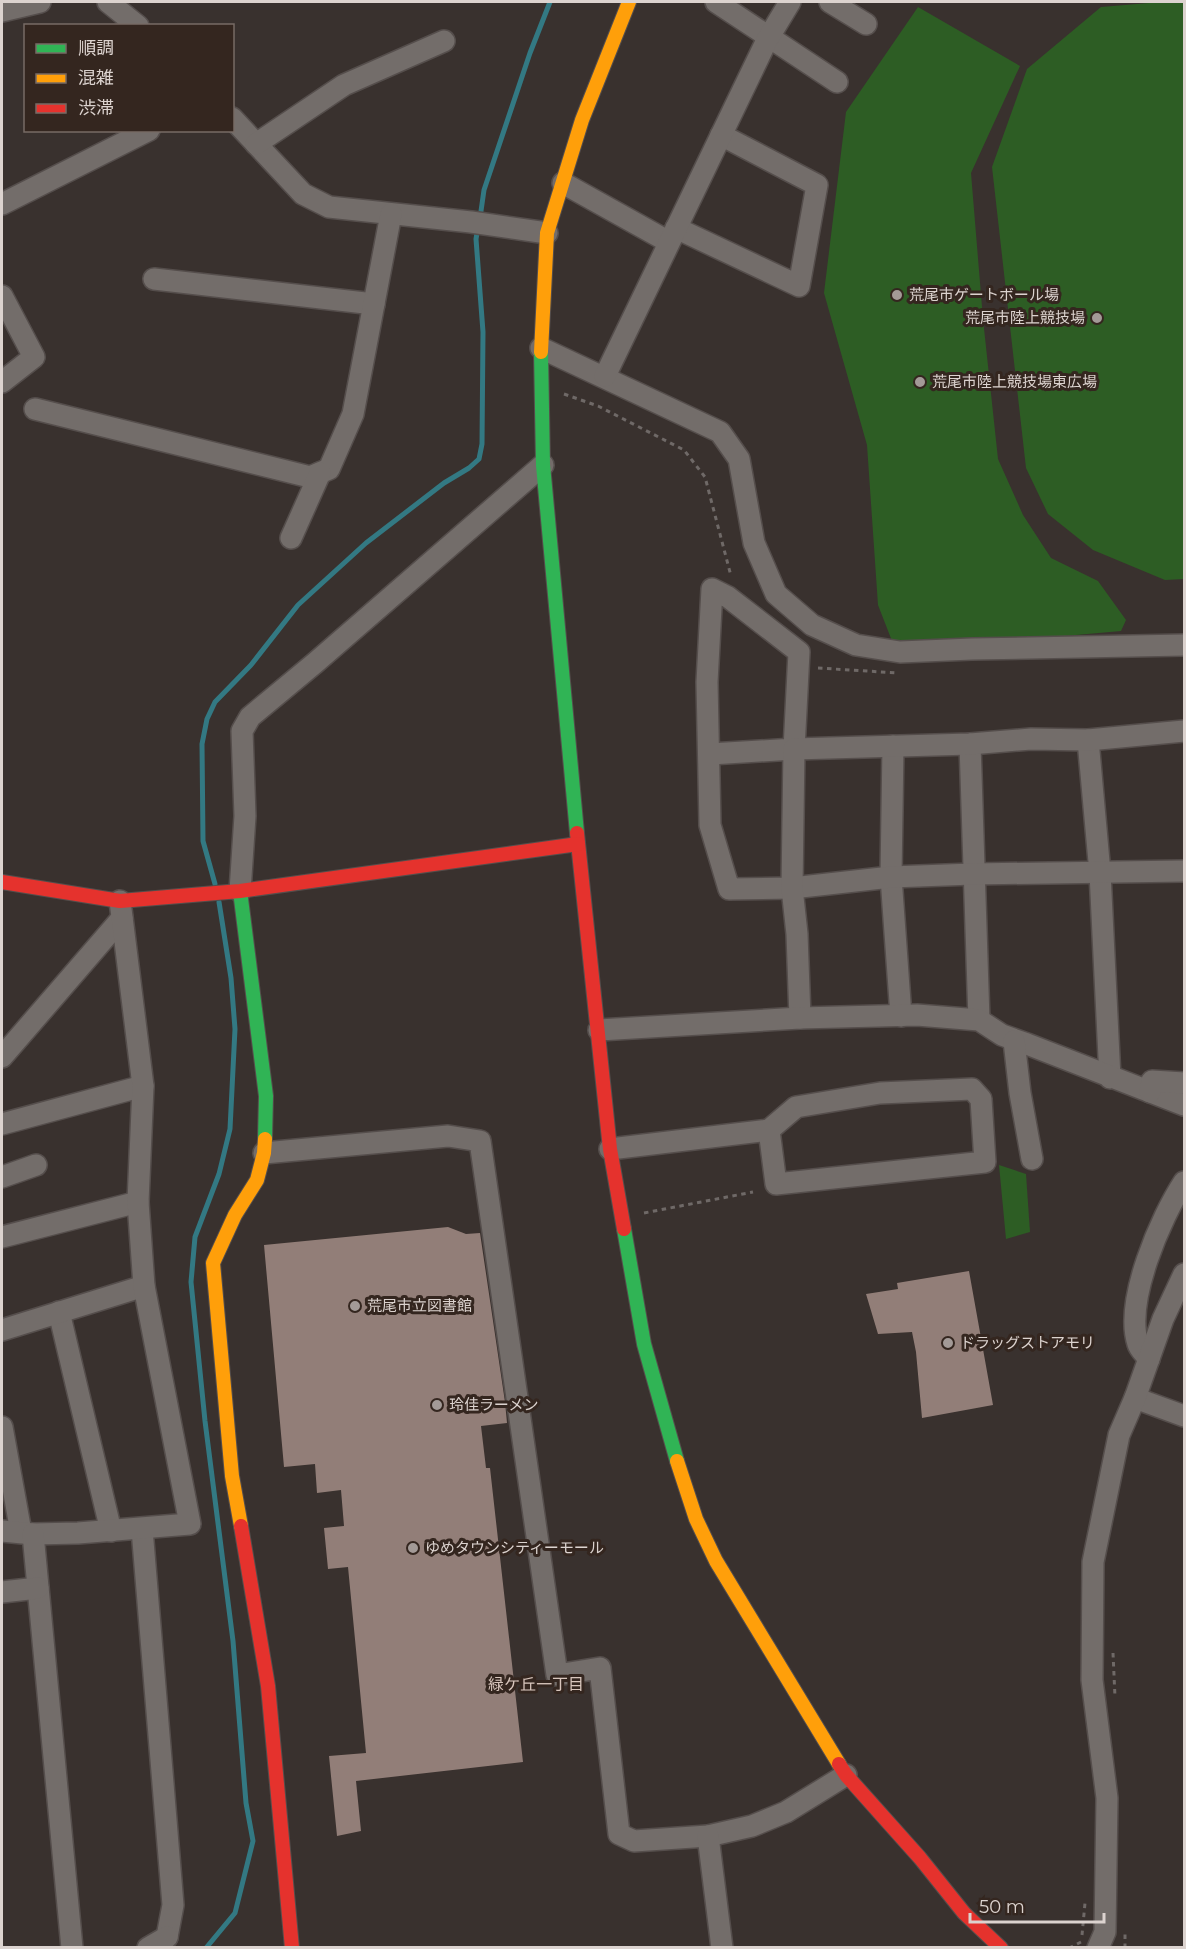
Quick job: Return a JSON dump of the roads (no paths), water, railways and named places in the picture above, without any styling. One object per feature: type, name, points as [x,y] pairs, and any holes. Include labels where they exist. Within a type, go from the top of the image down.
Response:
[{"type":"street","points":[[2,11],[40,2]]},
{"type":"street","points":[[108,2],[136,24]]},
{"type":"street","points":[[629,2],[582,120],[548,233],[542,348],[543,465],[578,844],[610,1149],[644,1344],[675,1455],[696,1519],[716,1561],[755,1628],[846,1774],[920,1858],[964,1913],[1000,1947]]},
{"type":"street","points":[[716,2],[837,82]]},
{"type":"street","points":[[604,376],[769,37],[790,2]]},
{"type":"street","points":[[830,2],[866,24]]},
{"type":"street","points":[[256,144],[344,85],[444,41]]},
{"type":"street","points":[[234,120],[303,194],[328,207],[471,222],[548,233]]},
{"type":"street","points":[[2,204],[144,132]]},
{"type":"street","points":[[562,183],[673,235],[800,286],[817,185],[721,135]]},
{"type":"street","points":[[35,409],[310,477],[329,470],[353,414],[391,214]]},
{"type":"street","points":[[154,279],[374,304]]},
{"type":"street","points":[[2,296],[34,357],[2,382]]},
{"type":"street","points":[[542,348],[720,432],[739,459],[754,543],[776,594],[812,625],[856,645],[900,652],[1185,645]]},
{"type":"street","points":[[292,1947],[268,1686],[232,1476],[213,1263],[235,1215],[257,1180],[264,1153],[266,1096],[237,891],[245,816],[242,731],[250,717],[543,465]]},
{"type":"street","points":[[291,538],[320,473]]},
{"type":"street","points":[[800,1018],[797,934],[792,888],[794,749],[799,652],[728,597],[712,589],[707,682],[710,825],[729,889],[792,888],[891,878],[973,874],[1185,871]]},
{"type":"street","points":[[710,754],[970,744],[1030,739],[1089,740],[1185,731]]},
{"type":"street","points":[[1089,740],[1100,873],[1110,1077]]},
{"type":"street","points":[[970,744],[978,1020]]},
{"type":"street","points":[[893,746],[891,878],[901,1016]]},
{"type":"street","points":[[2,882],[121,910],[166,897],[237,891],[578,844]]},
{"type":"street","points":[[2,1057],[121,910]]},
{"type":"street","points":[[18,1532],[111,1531],[190,1524],[144,1286],[138,1202],[143,1086],[121,910]]},
{"type":"street","points":[[599,1030],[800,1018],[917,1016],[978,1020],[1014,1041],[1027,1044],[1185,1106]]},
{"type":"street","points":[[1014,1041],[1020,1093],[1032,1159]]},
{"type":"street","points":[[1150,1092],[1152,1081],[1185,1083]]},
{"type":"street","points":[[2,1124],[143,1086]]},
{"type":"street","points":[[610,1149],[769,1130],[796,1107],[880,1093],[972,1089],[981,1099],[986,1162],[776,1184],[769,1130]]},
{"type":"street","points":[[264,1153],[448,1136],[480,1141],[557,1675],[600,1668],[619,1834],[634,1841],[708,1836],[752,1826],[786,1812],[846,1774]]},
{"type":"street","points":[[2,1177],[36,1165]]},
{"type":"street","points":[[1149,1359],[1138,1345],[1135,1315],[1140,1288],[1158,1229],[1185,1182]]},
{"type":"street","points":[[2,1237],[138,1202]]},
{"type":"street","points":[[1098,1947],[1105,1932],[1107,1798],[1092,1680],[1093,1562],[1119,1435],[1135,1398],[1163,1319],[1185,1274]]},
{"type":"street","points":[[2,1330],[144,1286]]},
{"type":"street","points":[[59,1312],[111,1531]]},
{"type":"street","points":[[1135,1398],[1185,1416]]},
{"type":"street","points":[[2,1427],[18,1532],[38,1588],[72,1947]]},
{"type":"street","points":[[142,1529],[173,1905],[173,1942],[148,1947]]},
{"type":"street","points":[[2,1592],[38,1588]]},
{"type":"street","points":[[708,1836],[722,1947]]},
{"type":"waterway","points":[[480,218],[484,190],[530,53],[550,2]]},
{"type":"waterway","points":[[215,884],[203,841],[202,744],[207,719],[215,702],[251,665],[298,605],[366,543],[479,459],[482,444],[483,332],[476,239],[478,227]]},
{"type":"waterway","points":[[206,1948],[235,1913],[253,1841],[246,1803],[233,1641],[205,1421],[191,1282],[195,1237],[219,1174],[230,1129],[235,1029],[231,978],[219,902]]},
{"type":"place","name":"荒尾市ゲートボール場","points":[[897,295]]},
{"type":"place","name":"荒尾市陸上競技場","points":[[1097,318]]},
{"type":"place","name":"荒尾市陸上競技場東広場","points":[[920,382]]},
{"type":"place","name":"荒尾市立図書館","points":[[355,1306]]},
{"type":"place","name":"ドラッグストアモリ","points":[[948,1343]]},
{"type":"place","name":"玲佳ラーメン","points":[[437,1405]]},
{"type":"place","name":"ゆめタウンシティーモール","points":[[413,1548]]},
{"type":"district","name":"緑ケ丘一丁目","points":[[536,1684]]}]
